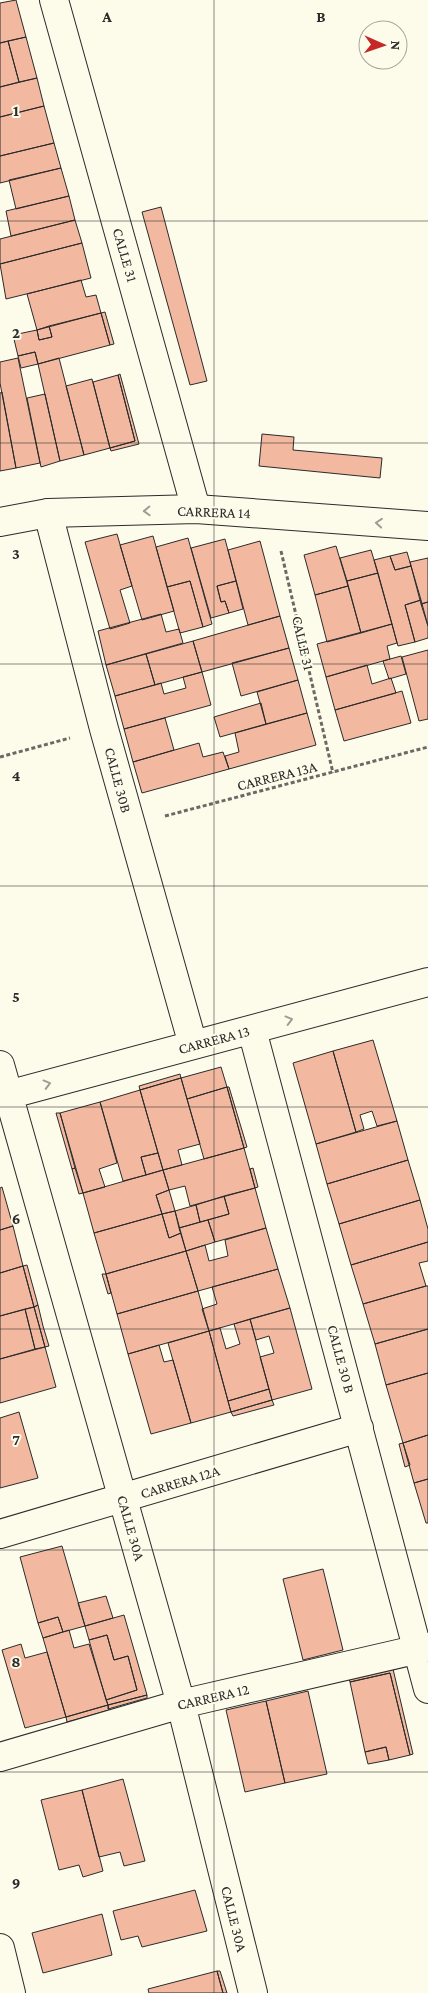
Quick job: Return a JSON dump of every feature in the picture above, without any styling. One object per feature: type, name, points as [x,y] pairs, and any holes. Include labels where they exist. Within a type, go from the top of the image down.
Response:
[{"type":"street","name":"CALLE 31","points":[[54,0],[196,509]]},
{"type":"street","name":"CARRERA 14","points":[[0,522],[48,513],[196,509],[428,526]]},
{"type":"street","name":"CALLE 30B","points":[[48,513],[104,729],[193,1045]]},
{"type":"street","name":"CARRERA 13","points":[[5,1096],[428,982]]},
{"type":"street","name":"CALLE 30 B","points":[[252,1030],[359,1428],[423,1649],[428,1690]]},
{"type":"street","name":"CALLE 30A","points":[[0,1065],[5,1096],[123,1498],[181,1704],[253,1993]]},
{"type":"street","name":"CARRERA 12A","points":[[0,1534],[359,1428]]},
{"type":"street","name":"CARRERA 12","points":[[0,1758],[181,1704],[423,1649]]},
{"type":"street","points":[[0,1948],[7,1989]]},
{"type":"path","name":"CALLE 31","points":[[273,514],[333,773]]},
{"type":"path","points":[[0,757],[104,729]]},
{"type":"path","name":"CARRERA 13A","points":[[131,825],[428,747]]},
{"type":"building","points":[[16,0],[26,37],[0,43],[0,3]]},
{"type":"building","points":[[26,37],[37,78],[19,82],[8,41]]},
{"type":"building","points":[[8,41],[19,82],[0,87],[0,43]]},
{"type":"building","points":[[37,78],[44,106],[0,117],[0,87]]},
{"type":"building","points":[[44,106],[54,143],[0,156],[0,117]]},
{"type":"building","points":[[54,143],[61,168],[0,183],[0,156]]},
{"type":"building","points":[[61,168],[69,196],[16,209],[9,180]]},
{"type":"building","points":[[69,196],[75,220],[11,236],[6,211]]},
{"type":"building","points":[[161,207],[207,381],[190,385],[142,212]]},
{"type":"building","points":[[75,220],[82,243],[0,264],[0,239]]},
{"type":"building","points":[[82,243],[91,278],[6,299],[0,264]]},
{"type":"building","points":[[81,280],[86,297],[96,295],[101,313],[37,330],[27,294]]},
{"type":"building","points":[[105,312],[114,344],[110,345],[101,313]]},
{"type":"building","points":[[101,313],[110,345],[38,364],[35,352],[18,356],[13,335],[37,330],[39,340],[52,337],[49,326]]},
{"type":"building","points":[[49,326],[52,337],[39,340],[37,330]]},
{"type":"building","points":[[35,352],[38,364],[21,368],[18,356]]},
{"type":"building","points":[[18,358],[40,463],[16,468],[0,383],[0,362]]},
{"type":"building","points":[[59,358],[84,455],[60,461],[38,364]]},
{"type":"building","points":[[120,374],[139,444],[111,451],[110,448],[135,441],[118,375]]},
{"type":"building","points":[[118,375],[135,441],[110,448],[93,382]]},
{"type":"building","points":[[92,379],[110,448],[84,455],[66,386]]},
{"type":"building","points":[[2,392],[16,468],[0,471],[0,393]]},
{"type":"building","points":[[45,394],[60,461],[41,467],[27,398]]},
{"type":"building","points":[[262,434],[294,437],[293,450],[382,458],[380,478],[259,466]]},
{"type":"building","points":[[117,534],[132,586],[120,590],[130,623],[110,629],[85,542]]},
{"type":"building","points":[[153,536],[174,611],[142,620],[120,545]]},
{"type":"building","points":[[188,538],[212,624],[203,627],[190,581],[167,587],[156,547]]},
{"type":"building","points":[[225,539],[236,581],[217,586],[221,602],[225,601],[229,613],[211,618],[191,548]]},
{"type":"building","points":[[260,541],[280,616],[248,625],[228,550]]},
{"type":"building","points":[[336,546],[348,586],[315,595],[304,555]]},
{"type":"building","points":[[371,550],[378,573],[347,581],[340,558]]},
{"type":"building","points":[[407,552],[411,566],[395,570],[390,556]]},
{"type":"building","points":[[390,556],[395,570],[411,566],[421,600],[405,605],[415,642],[398,646],[374,560]]},
{"type":"building","points":[[428,558],[428,602],[421,604],[410,562]]},
{"type":"building","points":[[378,573],[392,624],[361,633],[347,581]]},
{"type":"building","points":[[190,581],[203,627],[180,633],[167,587]]},
{"type":"building","points":[[236,581],[243,609],[229,613],[225,601],[221,602],[217,586]]},
{"type":"building","points":[[348,586],[361,633],[327,642],[315,595]]},
{"type":"building","points":[[421,600],[428,626],[428,638],[415,642],[405,605]]},
{"type":"building","points":[[428,602],[428,626],[421,604]]},
{"type":"building","points":[[161,614],[166,632],[179,629],[183,643],[106,665],[98,631]]},
{"type":"building","points":[[280,616],[289,648],[202,672],[193,641]]},
{"type":"building","points":[[392,624],[397,643],[387,646],[390,659],[326,677],[317,644]]},
{"type":"building","points":[[193,641],[202,672],[155,685],[146,654]]},
{"type":"building","points":[[289,648],[298,680],[241,696],[232,663]]},
{"type":"building","points":[[428,650],[428,719],[419,721],[402,657]]},
{"type":"building","points":[[146,654],[155,685],[115,696],[106,665]]},
{"type":"building","points":[[401,656],[406,674],[389,679],[383,661]]},
{"type":"building","points":[[367,665],[372,684],[391,678],[396,693],[335,710],[326,677]]},
{"type":"building","points":[[202,672],[211,705],[124,729],[115,696],[161,683],[164,694],[186,688],[183,677]]},
{"type":"building","points":[[298,680],[307,713],[266,724],[257,692]]},
{"type":"building","points":[[402,691],[411,723],[344,741],[335,710]]},
{"type":"building","points":[[261,703],[266,724],[220,737],[214,717]]},
{"type":"building","points":[[307,713],[316,745],[229,769],[225,756],[239,752],[235,733]]},
{"type":"building","points":[[165,718],[174,750],[133,762],[124,729]]},
{"type":"building","points":[[199,743],[203,757],[223,752],[229,769],[142,793],[133,762]]},
{"type":"building","points":[[373,1040],[397,1121],[377,1126],[372,1111],[360,1115],[364,1129],[356,1132],[333,1051]]},
{"type":"building","points":[[333,1051],[356,1132],[316,1144],[293,1063]]},
{"type":"building","points":[[221,1067],[227,1087],[187,1099],[181,1078]]},
{"type":"building","points":[[180,1074],[181,1078],[140,1090],[139,1086]]},
{"type":"building","points":[[181,1078],[200,1144],[178,1150],[182,1165],[163,1170],[140,1090]]},
{"type":"building","points":[[227,1087],[244,1148],[204,1159],[187,1099]]},
{"type":"building","points":[[227,1087],[229,1087],[247,1147],[244,1148]]},
{"type":"building","points":[[140,1090],[158,1153],[141,1157],[146,1175],[123,1181],[100,1102]]},
{"type":"building","points":[[100,1102],[117,1163],[99,1169],[105,1187],[83,1193],[60,1113]]},
{"type":"building","points":[[56,1113],[60,1113],[75,1168],[72,1169]]},
{"type":"building","points":[[397,1121],[408,1160],[327,1184],[316,1144]]},
{"type":"building","points":[[244,1148],[255,1188],[190,1206],[185,1186],[169,1190],[163,1170]]},
{"type":"building","points":[[158,1153],[163,1170],[146,1175],[141,1157]]},
{"type":"building","points":[[408,1160],[420,1200],[339,1224],[327,1184]]},
{"type":"building","points":[[75,1168],[83,1193],[79,1194],[72,1169]]},
{"type":"building","points":[[253,1168],[258,1187],[255,1188],[250,1169]]},
{"type":"building","points":[[163,1170],[169,1190],[156,1195],[162,1214],[94,1233],[83,1193]]},
{"type":"building","points":[[2,1187],[13,1226],[0,1230],[0,1188]]},
{"type":"building","points":[[255,1188],[266,1228],[215,1242],[208,1220],[229,1214],[224,1196]]},
{"type":"building","points":[[169,1190],[175,1211],[162,1214],[156,1195]]},
{"type":"building","points":[[224,1196],[229,1214],[200,1222],[196,1205]]},
{"type":"building","points":[[420,1200],[428,1229],[428,1242],[351,1265],[339,1224]]},
{"type":"building","points":[[196,1205],[200,1222],[179,1228],[175,1211]]},
{"type":"building","points":[[175,1211],[181,1233],[169,1238],[162,1214]]},
{"type":"building","points":[[162,1214],[169,1238],[181,1233],[186,1251],[106,1274],[94,1233]]},
{"type":"building","points":[[208,1220],[215,1242],[186,1251],[179,1228]]},
{"type":"building","points":[[13,1226],[23,1266],[0,1273],[0,1230]]},
{"type":"building","points":[[266,1228],[278,1269],[198,1291],[186,1251],[205,1245],[209,1261],[228,1256],[225,1240]]},
{"type":"building","points":[[428,1242],[428,1261],[419,1263],[426,1286],[363,1304],[351,1265]]},
{"type":"building","points":[[186,1251],[198,1291],[117,1314],[106,1274]]},
{"type":"building","points":[[27,1265],[38,1305],[34,1307],[23,1266]]},
{"type":"building","points":[[23,1266],[34,1307],[0,1316],[0,1273]]},
{"type":"building","points":[[278,1269],[290,1308],[209,1331],[202,1309],[217,1304],[212,1287]]},
{"type":"building","points":[[102,1274],[106,1274],[111,1293],[108,1294]]},
{"type":"building","points":[[428,1286],[428,1329],[375,1344],[363,1304]]},
{"type":"building","points":[[198,1291],[209,1331],[128,1354],[117,1314]]},
{"type":"building","points":[[38,1305],[49,1346],[45,1347],[34,1307]]},
{"type":"building","points":[[34,1307],[45,1347],[35,1349],[25,1309]]},
{"type":"building","points":[[290,1308],[312,1389],[272,1400],[260,1357],[274,1353],[269,1336],[256,1340],[250,1319]]},
{"type":"building","points":[[25,1309],[35,1349],[0,1359],[0,1316]]},
{"type":"building","points":[[250,1319],[269,1389],[228,1401],[209,1331],[220,1328],[226,1349],[240,1344],[234,1324]]},
{"type":"building","points":[[428,1329],[428,1373],[386,1385],[375,1344]]},
{"type":"building","points":[[209,1331],[231,1412],[191,1423],[168,1343]]},
{"type":"building","points":[[159,1345],[164,1362],[173,1360],[191,1423],[151,1434],[128,1354]]},
{"type":"building","points":[[45,1347],[56,1387],[0,1403],[0,1359]]},
{"type":"building","points":[[428,1373],[428,1435],[403,1443],[386,1385]]},
{"type":"building","points":[[269,1389],[272,1400],[231,1412],[228,1401]]},
{"type":"building","points":[[272,1400],[274,1405],[233,1416],[231,1412]]},
{"type":"building","points":[[19,1412],[38,1478],[0,1488],[0,1418]]},
{"type":"building","points":[[428,1435],[428,1479],[414,1483],[403,1443]]},
{"type":"building","points":[[403,1443],[410,1465],[405,1467],[399,1444]]},
{"type":"building","points":[[428,1479],[428,1523],[426,1523],[414,1483]]},
{"type":"building","points":[[62,1546],[85,1626],[63,1632],[58,1617],[38,1623],[20,1557]]},
{"type":"building","points":[[323,1569],[343,1650],[303,1660],[283,1579]]},
{"type":"building","points":[[106,1596],[113,1618],[85,1626],[78,1603]]},
{"type":"building","points":[[124,1615],[147,1695],[108,1705],[106,1700],[137,1690],[128,1656],[114,1660],[107,1635],[89,1640],[85,1626]]},
{"type":"building","points":[[58,1617],[63,1632],[43,1638],[38,1623]]},
{"type":"building","points":[[69,1630],[74,1648],[89,1644],[108,1705],[66,1717],[43,1638]]},
{"type":"building","points":[[107,1635],[114,1660],[128,1656],[137,1690],[106,1700],[89,1640]]},
{"type":"building","points":[[21,1644],[25,1658],[47,1652],[66,1717],[25,1728],[2,1650]]},
{"type":"building","points":[[393,1669],[413,1754],[410,1755],[390,1673],[350,1682],[349,1679]]},
{"type":"building","points":[[390,1673],[410,1755],[389,1760],[386,1747],[365,1752],[350,1682]]},
{"type":"building","points":[[308,1691],[327,1774],[285,1783],[266,1701]]},
{"type":"building","points":[[147,1695],[147,1698],[108,1709],[108,1705]]},
{"type":"building","points":[[266,1701],[285,1783],[245,1792],[226,1710]]},
{"type":"building","points":[[108,1705],[109,1710],[67,1722],[66,1717]]},
{"type":"building","points":[[386,1747],[389,1760],[368,1764],[365,1752]]},
{"type":"building","points":[[123,1779],[145,1861],[124,1866],[120,1852],[99,1857],[82,1790]]},
{"type":"building","points":[[82,1790],[103,1871],[83,1877],[79,1865],[59,1870],[41,1800]]},
{"type":"building","points":[[195,1890],[207,1931],[142,1947],[138,1936],[121,1940],[113,1911]]},
{"type":"building","points":[[102,1914],[112,1955],[43,1973],[32,1933]]},
{"type":"building","points":[[217,1971],[220,1971],[227,1993],[223,1993]]},
{"type":"building","points":[[217,1971],[223,1993],[149,1993],[148,1989]]}]
